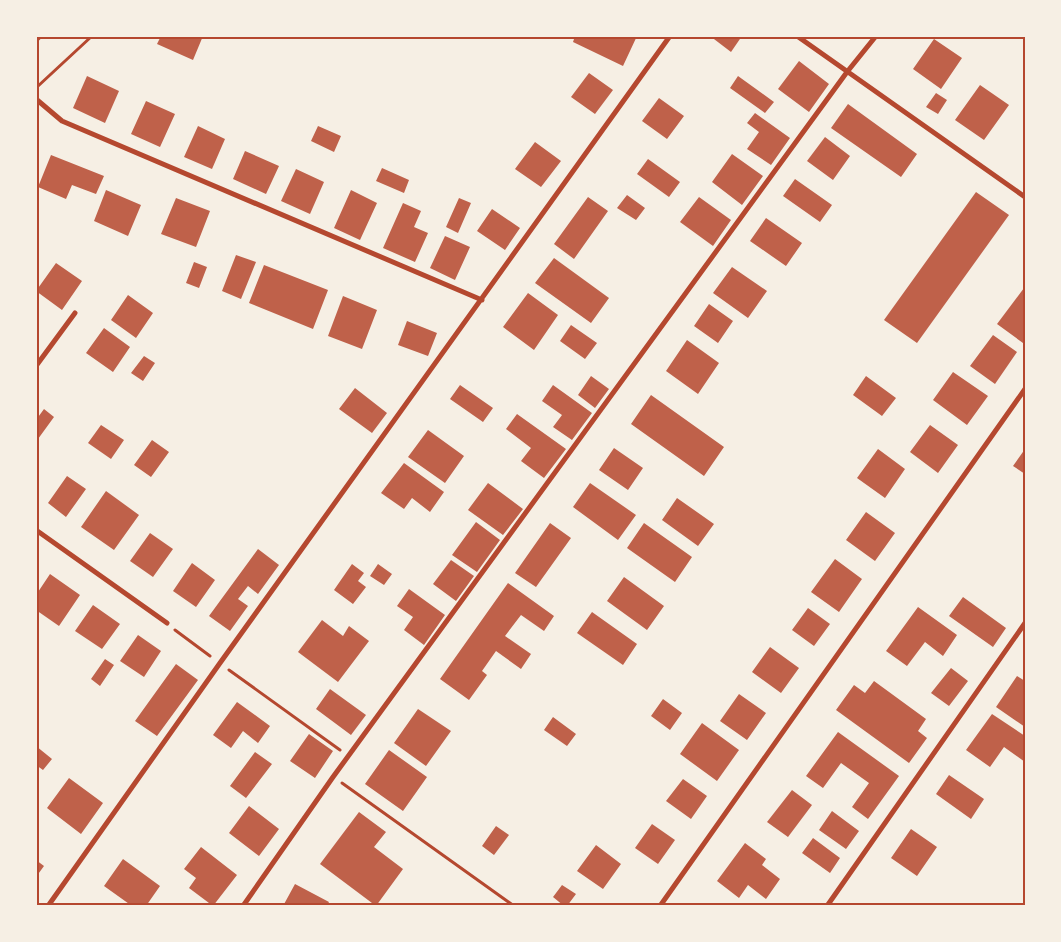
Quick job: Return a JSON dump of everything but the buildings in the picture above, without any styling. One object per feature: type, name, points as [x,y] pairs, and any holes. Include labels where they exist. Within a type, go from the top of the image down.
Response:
[{"type":"street","points":[[36,40],[40,36]]},
{"type":"street","points":[[48,906],[670,36]]},
{"type":"street","points":[[797,36],[1025,197]]},
{"type":"street","points":[[243,906],[333,777],[847,72],[876,36]]},
{"type":"street","points":[[36,99],[62,121],[482,300]]},
{"type":"street","points":[[36,366],[75,313]]},
{"type":"street","points":[[660,906],[1025,390]]},
{"type":"street","points":[[36,530],[166,623]]},
{"type":"street","points":[[827,906],[1025,623]]},
{"type":"path","points":[[36,87],[92,36]]},
{"type":"path","points":[[166,623],[349,756]]},
{"type":"path","points":[[333,777],[514,906]]}]
